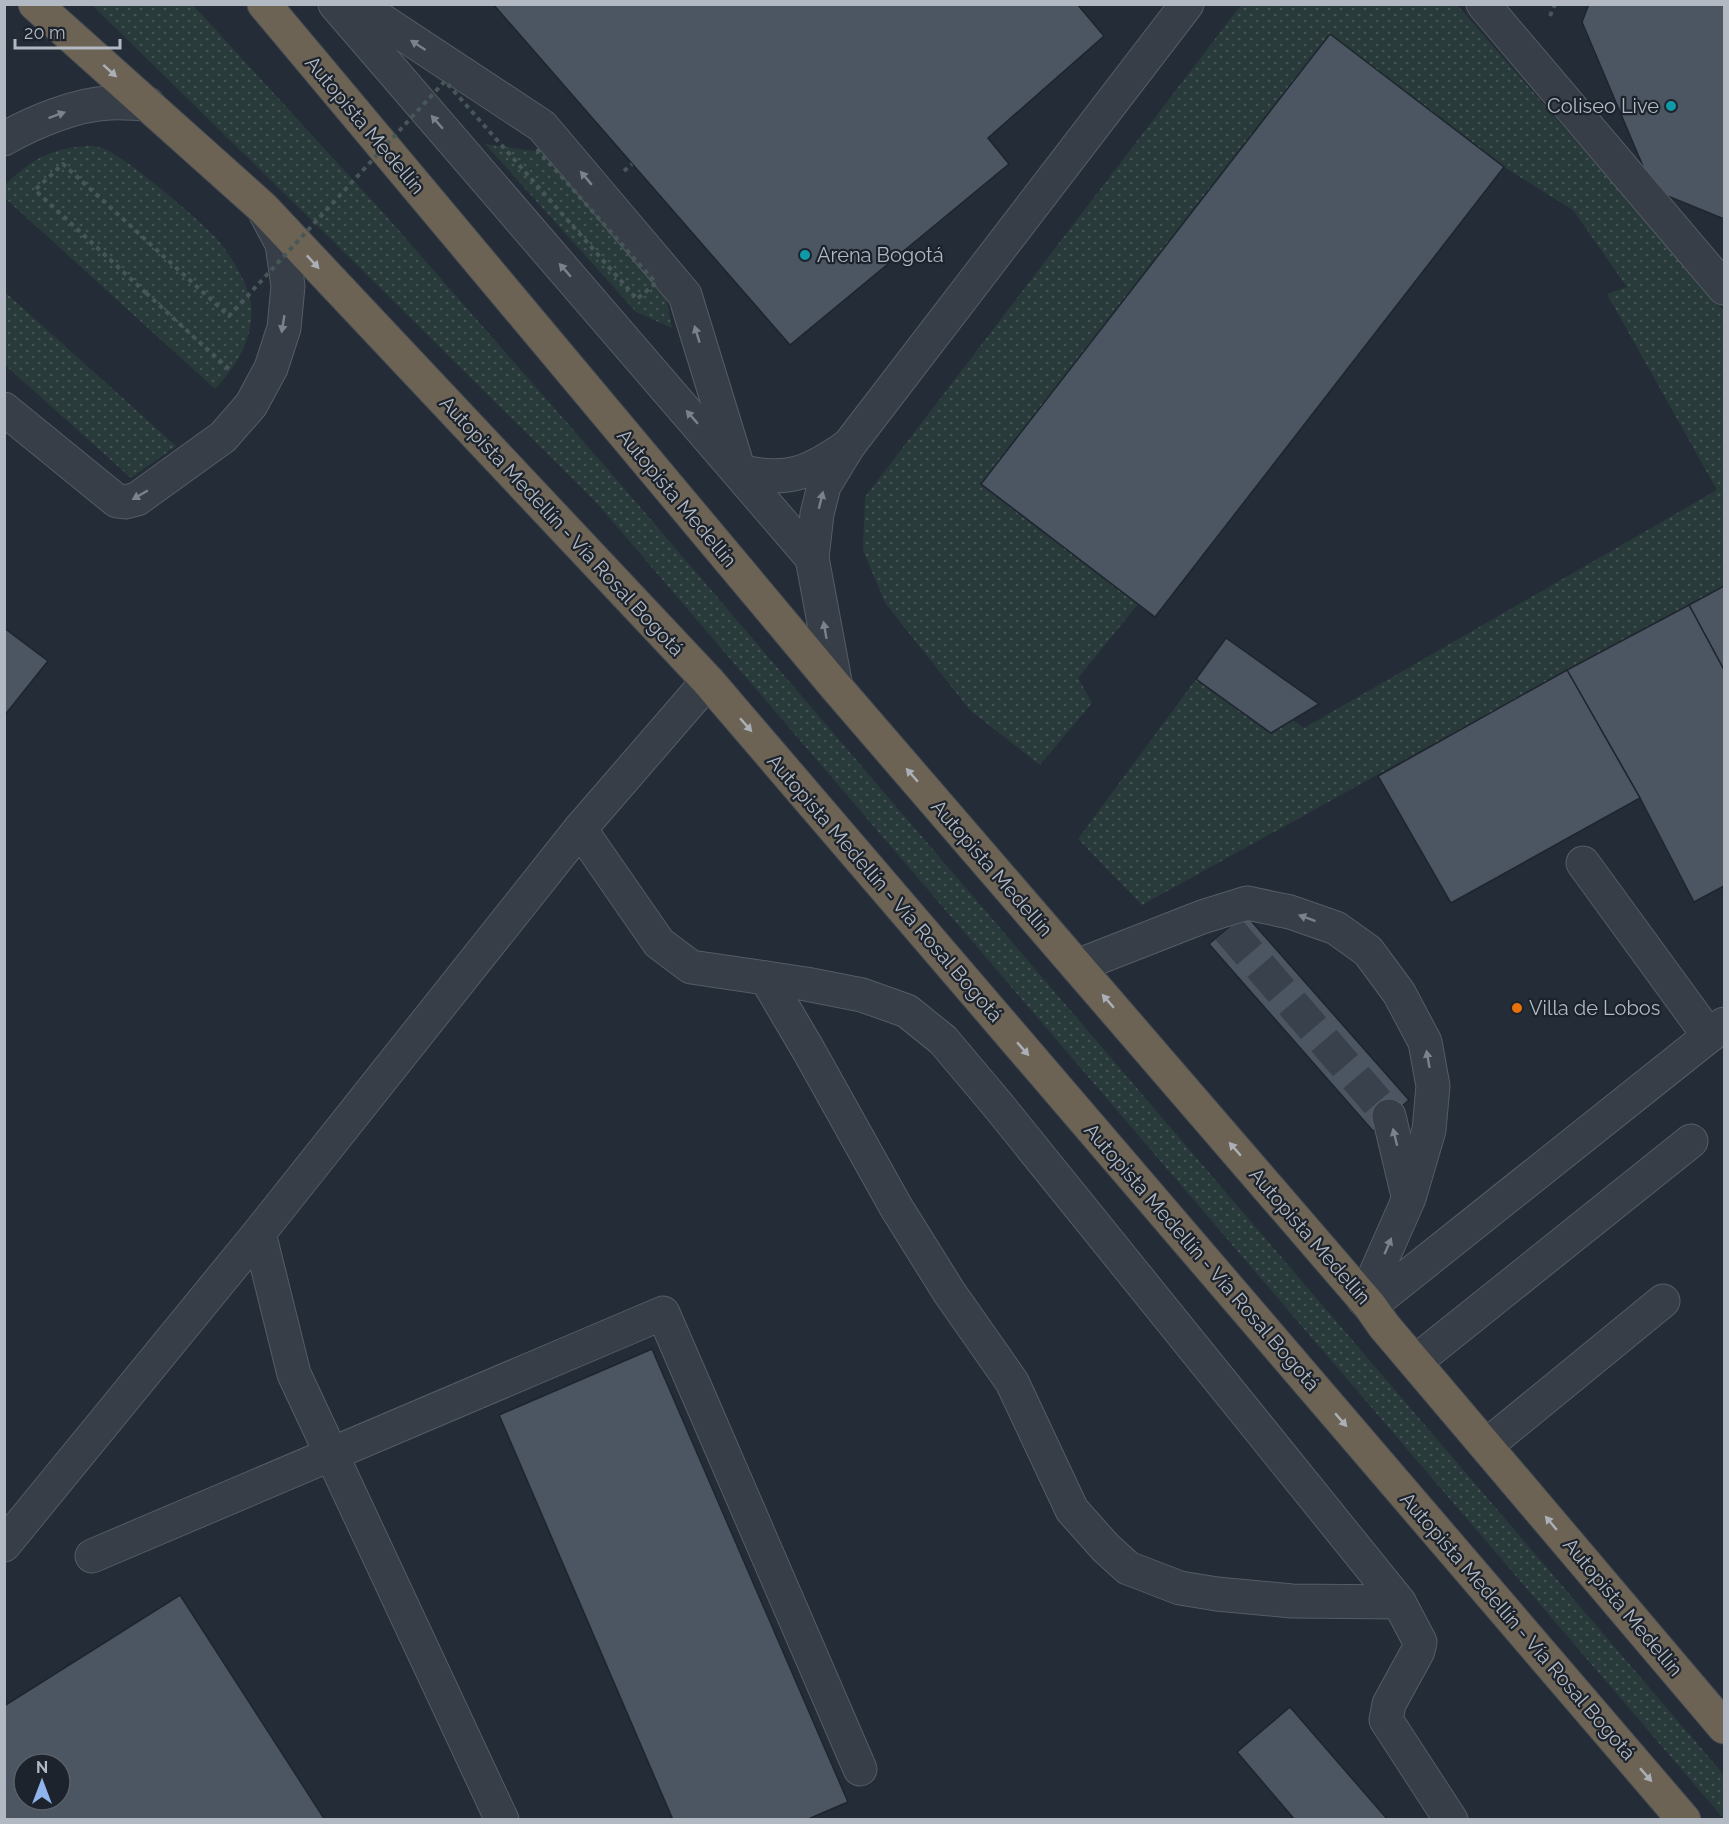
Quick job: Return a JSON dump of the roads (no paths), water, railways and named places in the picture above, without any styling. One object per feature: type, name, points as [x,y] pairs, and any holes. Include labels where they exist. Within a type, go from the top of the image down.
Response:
[{"type":"highway","name":"Autopista Medellín - Vía Rosal Bogotá","points":[[35,4],[263,208],[708,681],[1684,1820]]},
{"type":"highway","name":"Autopista Medellín","points":[[264,4],[836,687],[1367,1303],[1384,1326],[1725,1727]]},
{"type":"street","points":[[335,4],[812,558]]},
{"type":"street","points":[[357,4],[542,126],[685,295],[739,471]]},
{"type":"street","points":[[836,687],[812,558],[817,514],[824,486],[849,445],[1187,4]]},
{"type":"street","points":[[1483,4],[1725,288]]},
{"type":"street","points":[[4,140],[23,128],[65,112],[109,103],[148,104]]},
{"type":"street","points":[[4,409],[117,501],[137,499],[223,437],[251,405],[272,368],[284,328],[288,286],[282,244],[263,208]]},
{"type":"street","points":[[739,471],[767,476],[795,474],[822,464],[849,445]]},
{"type":"street","points":[[4,1545],[259,1233],[580,829],[708,681]]},
{"type":"street","points":[[580,829],[659,943],[691,967],[862,994],[907,1011],[943,1040],[1005,1113],[1399,1602],[1420,1642],[1418,1651],[1389,1704],[1386,1720],[1451,1820]]},
{"type":"street","points":[[1367,1303],[1717,1030],[1583,863]]},
{"type":"street","points":[[1077,966],[1215,923],[1247,903],[1299,915],[1335,928],[1368,951],[1393,984],[1425,1042],[1433,1086],[1429,1130],[1408,1198],[1367,1303]]},
{"type":"street","points":[[766,978],[896,1207],[949,1292],[1012,1382],[1072,1510],[1106,1548],[1128,1568],[1180,1588],[1292,1601],[1399,1602]]},
{"type":"street","points":[[1389,1116],[1408,1198]]},
{"type":"street","points":[[1415,1362],[1691,1141]]},
{"type":"street","points":[[259,1233],[294,1374],[502,1820]]},
{"type":"street","points":[[1486,1446],[1663,1301]]},
{"type":"street","points":[[92,1556],[663,1313],[860,1769]]},
{"type":"tunnel","points":[[1228,929],[1389,1116]]},
{"type":"place","name":"Coliseo Live","points":[[1671,106]]},
{"type":"place","name":"Arena Bogotá","points":[[805,255]]},
{"type":"place","name":"Villa de Lobos","points":[[1517,1008]]}]
